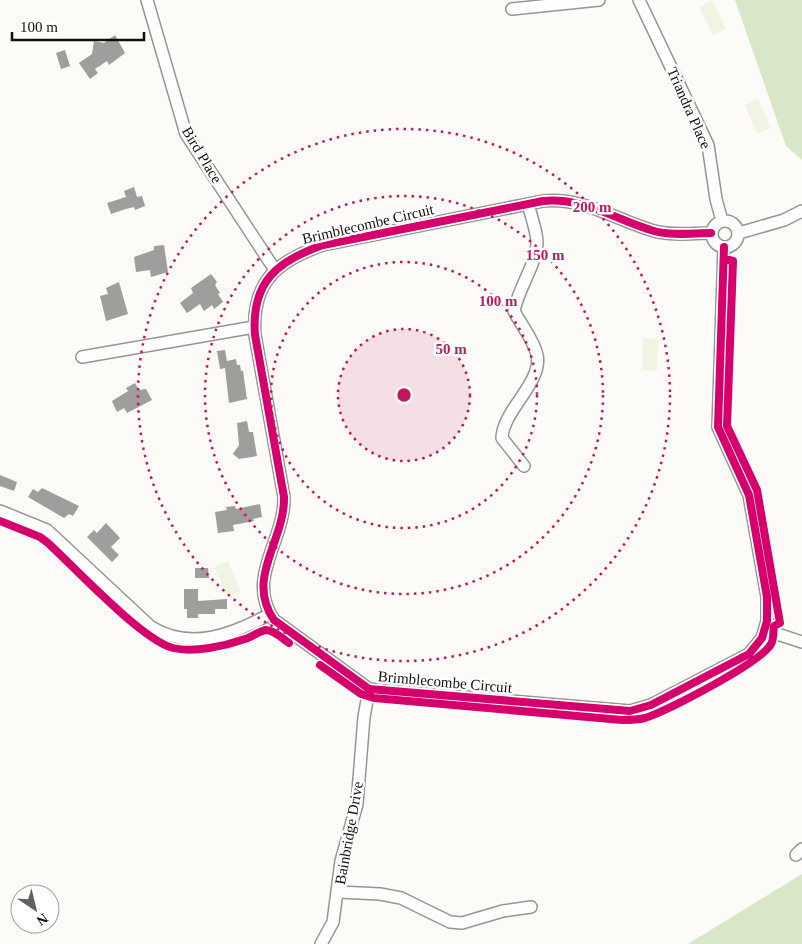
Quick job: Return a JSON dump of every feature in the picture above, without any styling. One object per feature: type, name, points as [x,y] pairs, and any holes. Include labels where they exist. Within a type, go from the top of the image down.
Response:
[{"type":"street","name":"Bird Place","points":[[147,0],[186,134],[275,270]]},
{"type":"street","points":[[512,9],[599,0]]},
{"type":"street","name":"Triandra Place","points":[[639,0],[708,145],[716,199],[722,220]]},
{"type":"street","name":"Brimblecombe Circuit","points":[[712,233],[654,231],[582,204],[567,200],[544,201],[324,245],[297,254],[275,270],[258,297],[254,327],[284,497],[281,523],[262,583],[265,606],[280,626],[369,689],[630,711],[640,709],[749,654],[758,646],[765,630],[768,610],[749,495],[722,438],[718,422],[724,247]]},
{"type":"street","points":[[524,466],[502,438],[502,431],[538,366],[535,348],[514,311],[537,242],[528,204]]},
{"type":"street","points":[[739,233],[735,225],[722,220],[714,226],[712,233],[716,244],[724,247],[733,245],[739,233],[784,220],[802,211]]},
{"type":"street","points":[[82,357],[254,327]]},
{"type":"street","points":[[0,511],[47,530],[151,627],[164,635],[182,640],[215,636],[245,628],[270,614]]},
{"type":"street","points":[[765,630],[802,642]]},
{"type":"street","name":"Bainbridge Drive","points":[[321,944],[334,922],[339,892],[341,861],[357,804],[364,717],[369,689]]},
{"type":"street","points":[[339,892],[380,894],[400,898],[450,922],[462,923],[503,911],[531,907]]},
{"type":"green space","points":[[712,0],[726,29],[713,35],[699,7]]},
{"type":"green space","points":[[735,0],[802,0],[802,160],[786,146]]},
{"type":"green space","points":[[758,99],[771,128],[757,134],[745,105]]},
{"type":"green space","points":[[643,338],[658,339],[657,371],[642,370]]},
{"type":"green space","points":[[228,561],[240,591],[227,597],[214,567]]},
{"type":"green space","points":[[802,874],[802,944],[688,944]]},
{"type":"building","points":[[115,35],[125,53],[109,65],[107,61],[95,69],[98,73],[90,79],[79,63],[92,54],[94,41],[104,43]]},
{"type":"building","points":[[65,50],[70,66],[61,69],[56,53]]},
{"type":"building","points":[[134,187],[137,197],[142,196],[145,206],[135,210],[134,207],[111,214],[107,203],[126,197],[124,191]]},
{"type":"building","points":[[164,245],[168,272],[151,277],[150,270],[136,272],[134,257],[154,250],[154,246]]},
{"type":"building","points":[[211,274],[217,282],[215,285],[223,302],[214,309],[212,305],[204,311],[200,304],[187,313],[180,303],[193,293],[191,288]]},
{"type":"building","points":[[119,282],[128,314],[106,321],[100,296],[108,294],[106,288]]},
{"type":"building","points":[[225,350],[227,361],[236,359],[237,365],[240,365],[241,371],[243,371],[247,399],[229,403],[225,368],[220,369],[217,351]]},
{"type":"building","points":[[135,383],[139,390],[146,389],[152,400],[127,413],[124,408],[117,412],[112,401],[128,391],[126,388]]},
{"type":"building","points":[[247,421],[249,432],[253,432],[257,456],[239,459],[233,454],[239,445],[237,423]]},
{"type":"building","points":[[0,475],[17,482],[14,491],[0,486]]},
{"type":"building","points":[[42,488],[79,506],[73,516],[69,514],[64,518],[28,497],[33,489],[38,492]]},
{"type":"building","points":[[260,504],[262,517],[253,519],[254,521],[233,525],[234,531],[218,533],[215,512],[227,510],[226,507],[235,506],[236,509]]},
{"type":"building","points":[[106,523],[120,538],[111,547],[119,555],[112,562],[87,537],[94,530],[97,533]]},
{"type":"building","points":[[195,568],[208,568],[209,578],[195,578]]},
{"type":"building","points":[[184,589],[198,589],[198,601],[227,599],[227,609],[215,609],[215,614],[198,614],[198,618],[187,618],[187,609],[184,609]]},
{"type":"cycle path","points":[[711,233],[661,233],[600,210],[572,202],[543,201],[323,245],[292,258],[280,267],[270,276],[263,287],[257,301],[255,317],[255,335],[284,497],[283,513],[268,559],[263,589],[266,604],[274,620],[369,689],[630,711],[651,705],[749,654],[762,638],[767,621],[767,597],[749,495],[718,427],[724,247]]},
{"type":"cycle path","points":[[320,665],[361,694],[374,698],[630,720],[645,718],[673,706],[733,673],[764,652],[772,642],[774,626],[780,623],[757,490],[727,426],[733,261],[729,260]]},
{"type":"cycle path","points":[[0,521],[40,537],[127,618],[144,632],[173,648],[190,650],[219,646],[245,639],[266,630],[275,633],[289,643]]}]
